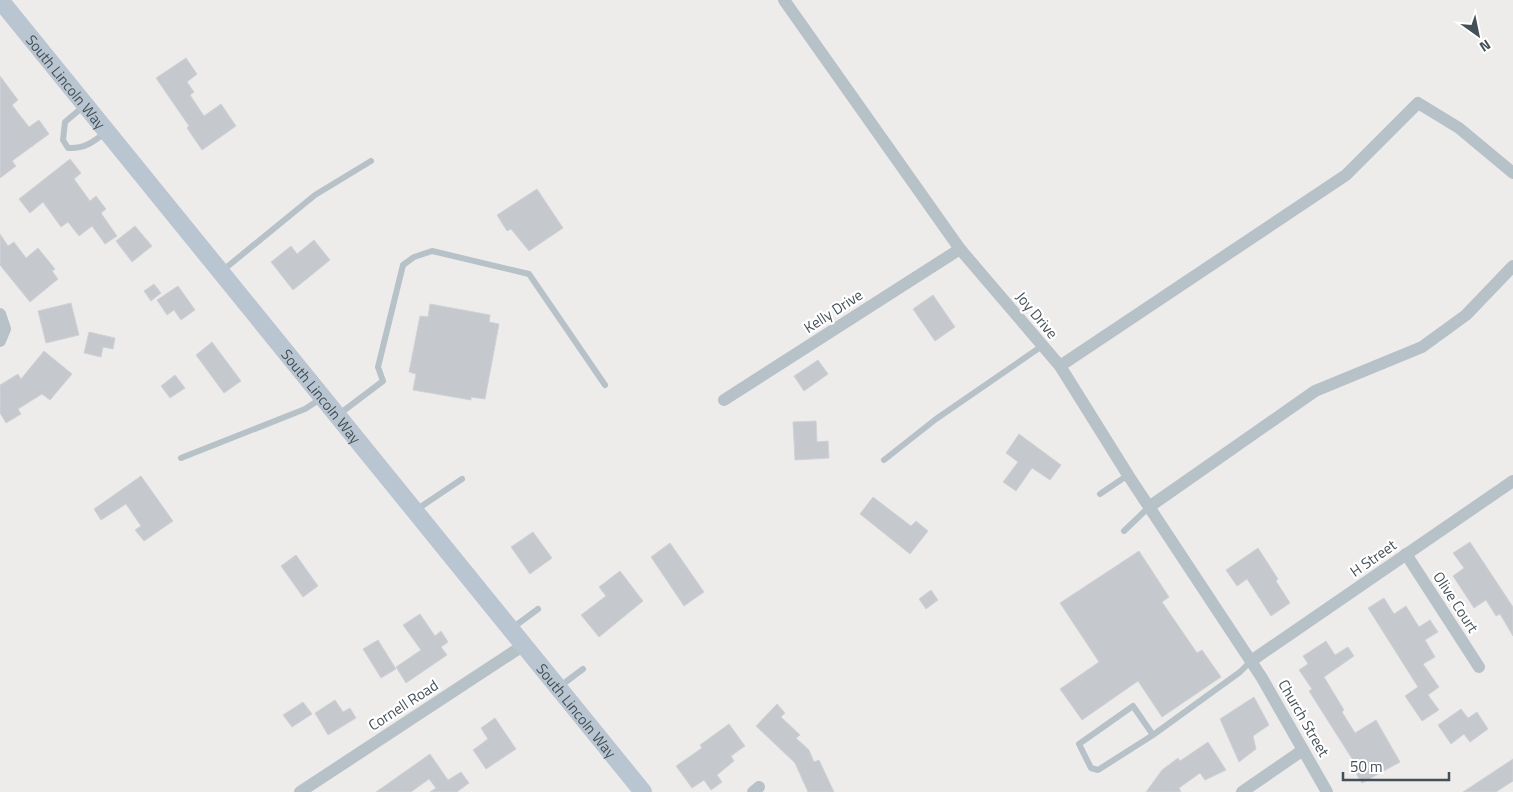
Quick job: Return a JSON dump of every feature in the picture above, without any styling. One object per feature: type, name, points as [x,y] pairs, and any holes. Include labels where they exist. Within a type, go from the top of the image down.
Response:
[{"type":"main road","name":"South Lincoln Way","points":[[0,0],[643,792]]},
{"type":"street","name":"Joy Drive","points":[[784,0],[960,249],[1060,366],[1128,475],[1251,662]]},
{"type":"street","points":[[1060,366],[1346,175],[1418,103],[1459,128],[1513,173]]},
{"type":"street","name":"Kelly Drive","points":[[724,400],[960,249]]},
{"type":"street","points":[[1149,507],[1315,391],[1422,347],[1466,315],[1513,266]]},
{"type":"street","points":[[0,314],[5,329],[0,341]]},
{"type":"street","name":"H Street","points":[[1251,662],[1513,481]]},
{"type":"street","name":"Olive Court","points":[[1406,554],[1479,667]]},
{"type":"street","name":"Cornell Road","points":[[300,792],[524,645]]},
{"type":"street","name":"Church Street","points":[[1251,662],[1327,792]]},
{"type":"street","points":[[1242,792],[1304,750]]},
{"type":"lane","points":[[85,105],[65,122],[63,140],[68,148],[78,149],[88,146],[107,132]]},
{"type":"lane","points":[[221,272],[316,195],[371,161]]},
{"type":"lane","points":[[337,416],[383,381],[378,367],[403,266],[414,257],[432,251],[529,274],[605,384]]},
{"type":"lane","points":[[884,460],[936,419],[1042,346]]},
{"type":"lane","points":[[181,458],[305,409],[323,398]]},
{"type":"lane","points":[[1100,494],[1128,475]]},
{"type":"lane","points":[[414,511],[462,479]]},
{"type":"lane","points":[[1124,531],[1149,507]]},
{"type":"lane","points":[[510,629],[538,609]]},
{"type":"lane","points":[[1153,735],[1133,706],[1079,744],[1094,770],[1153,735],[1251,662]]},
{"type":"lane","points":[[558,688],[583,670]]},
{"type":"building","points":[[186,58],[197,74],[187,82],[194,92],[190,95],[204,116],[221,104],[236,126],[202,150],[187,128],[189,126],[156,78]]},
{"type":"building","points":[[0,76],[18,100],[12,105],[29,127],[39,120],[49,134],[12,161],[16,166],[0,178]]},
{"type":"building","points":[[70,159],[81,173],[74,179],[90,201],[96,196],[106,209],[101,213],[117,236],[105,244],[92,226],[79,236],[68,222],[61,227],[43,202],[30,213],[19,199]]},
{"type":"building","points":[[537,189],[563,228],[529,251],[511,229],[507,231],[497,215]]},
{"type":"building","points":[[135,226],[152,246],[132,262],[116,241]]},
{"type":"building","points":[[0,234],[8,246],[14,242],[26,258],[38,248],[55,269],[52,271],[58,279],[30,302],[0,265]]},
{"type":"building","points":[[314,240],[330,260],[293,290],[271,262],[291,246],[297,254]]},
{"type":"building","points":[[154,284],[161,293],[151,301],[144,291]]},
{"type":"building","points":[[178,286],[195,310],[181,320],[174,310],[167,315],[157,300]]},
{"type":"building","points":[[933,295],[955,327],[935,341],[913,309]]},
{"type":"building","points":[[71,303],[79,335],[46,343],[38,311]]},
{"type":"building","points":[[430,304],[490,315],[489,322],[499,324],[485,399],[471,397],[471,400],[413,390],[416,374],[409,372],[420,316],[428,317]]},
{"type":"building","points":[[89,332],[115,338],[113,349],[103,347],[101,357],[84,353]]},
{"type":"building","points":[[212,342],[241,381],[224,393],[196,355]]},
{"type":"building","points":[[44,351],[72,374],[50,400],[42,394],[18,409],[21,414],[6,423],[0,413],[0,385],[18,374],[21,379]]},
{"type":"building","points":[[818,360],[828,374],[804,391],[794,376]]},
{"type":"building","points":[[175,375],[185,388],[170,398],[161,386]]},
{"type":"building","points":[[816,421],[817,442],[828,441],[829,458],[795,460],[793,422]]},
{"type":"building","points":[[1019,434],[1061,465],[1050,480],[1032,468],[1016,491],[1003,482],[1018,462],[1006,453]]},
{"type":"building","points":[[141,476],[173,521],[144,541],[135,530],[141,526],[126,504],[101,520],[94,509]]},
{"type":"building","points":[[873,497],[911,526],[916,521],[928,531],[910,554],[860,514]]},
{"type":"building","points":[[533,532],[552,558],[530,574],[511,547]]},
{"type":"building","points":[[1470,542],[1513,607],[1513,636],[1500,614],[1496,616],[1486,600],[1474,608],[1453,576],[1464,568],[1453,553]]},
{"type":"building","points":[[670,543],[704,592],[684,606],[651,557]]},
{"type":"building","points":[[1258,548],[1278,579],[1276,581],[1290,603],[1271,616],[1247,579],[1237,586],[1226,570]]},
{"type":"building","points":[[1139,551],[1169,597],[1162,602],[1197,653],[1202,650],[1221,677],[1162,717],[1138,681],[1082,720],[1060,689],[1099,662],[1060,603]]},
{"type":"building","points":[[296,555],[318,586],[303,597],[281,566]]},
{"type":"building","points":[[620,571],[643,601],[599,637],[581,615],[606,596],[599,587]]},
{"type":"building","points":[[931,590],[938,600],[926,609],[919,599]]},
{"type":"building","points":[[1384,598],[1394,614],[1406,606],[1419,627],[1430,620],[1438,632],[1425,640],[1435,657],[1423,664],[1439,687],[1428,695],[1439,710],[1422,721],[1405,696],[1418,687],[1368,608]]},
{"type":"building","points":[[420,614],[435,636],[441,631],[448,642],[441,647],[447,655],[406,683],[396,667],[421,650],[403,625]]},
{"type":"building","points":[[378,640],[396,669],[381,678],[363,649]]},
{"type":"building","points":[[1326,641],[1335,655],[1348,647],[1354,656],[1324,677],[1344,710],[1342,712],[1355,733],[1376,720],[1400,762],[1362,783],[1352,767],[1356,765],[1309,691],[1312,689],[1299,670],[1308,664],[1303,656]]},
{"type":"building","points":[[1254,697],[1269,725],[1253,736],[1256,749],[1239,762],[1220,719]]},
{"type":"building","points":[[335,700],[343,712],[350,708],[356,718],[328,735],[315,713]]},
{"type":"building","points":[[303,702],[312,714],[292,727],[283,715]]},
{"type":"building","points":[[777,704],[785,713],[781,717],[800,735],[796,738],[809,750],[814,762],[819,760],[834,792],[808,792],[795,763],[756,726]]},
{"type":"building","points":[[1461,709],[1468,718],[1477,712],[1488,729],[1470,742],[1464,734],[1451,744],[1438,725]]},
{"type":"building","points":[[495,718],[516,749],[486,769],[473,750],[488,739],[481,728]]},
{"type":"building","points":[[729,724],[745,746],[731,756],[734,761],[717,775],[722,782],[711,790],[704,780],[692,788],[676,766],[702,748],[700,745]]},
{"type":"building","points":[[1208,742],[1226,770],[1205,780],[1200,773],[1179,788],[1181,792],[1146,792],[1162,770],[1178,758],[1180,761]]},
{"type":"building","points":[[430,754],[448,780],[461,772],[469,783],[457,792],[430,792],[436,788],[429,779],[411,792],[376,792]]},
{"type":"building","points":[[1513,759],[1513,781],[1496,792],[1463,792]]}]
